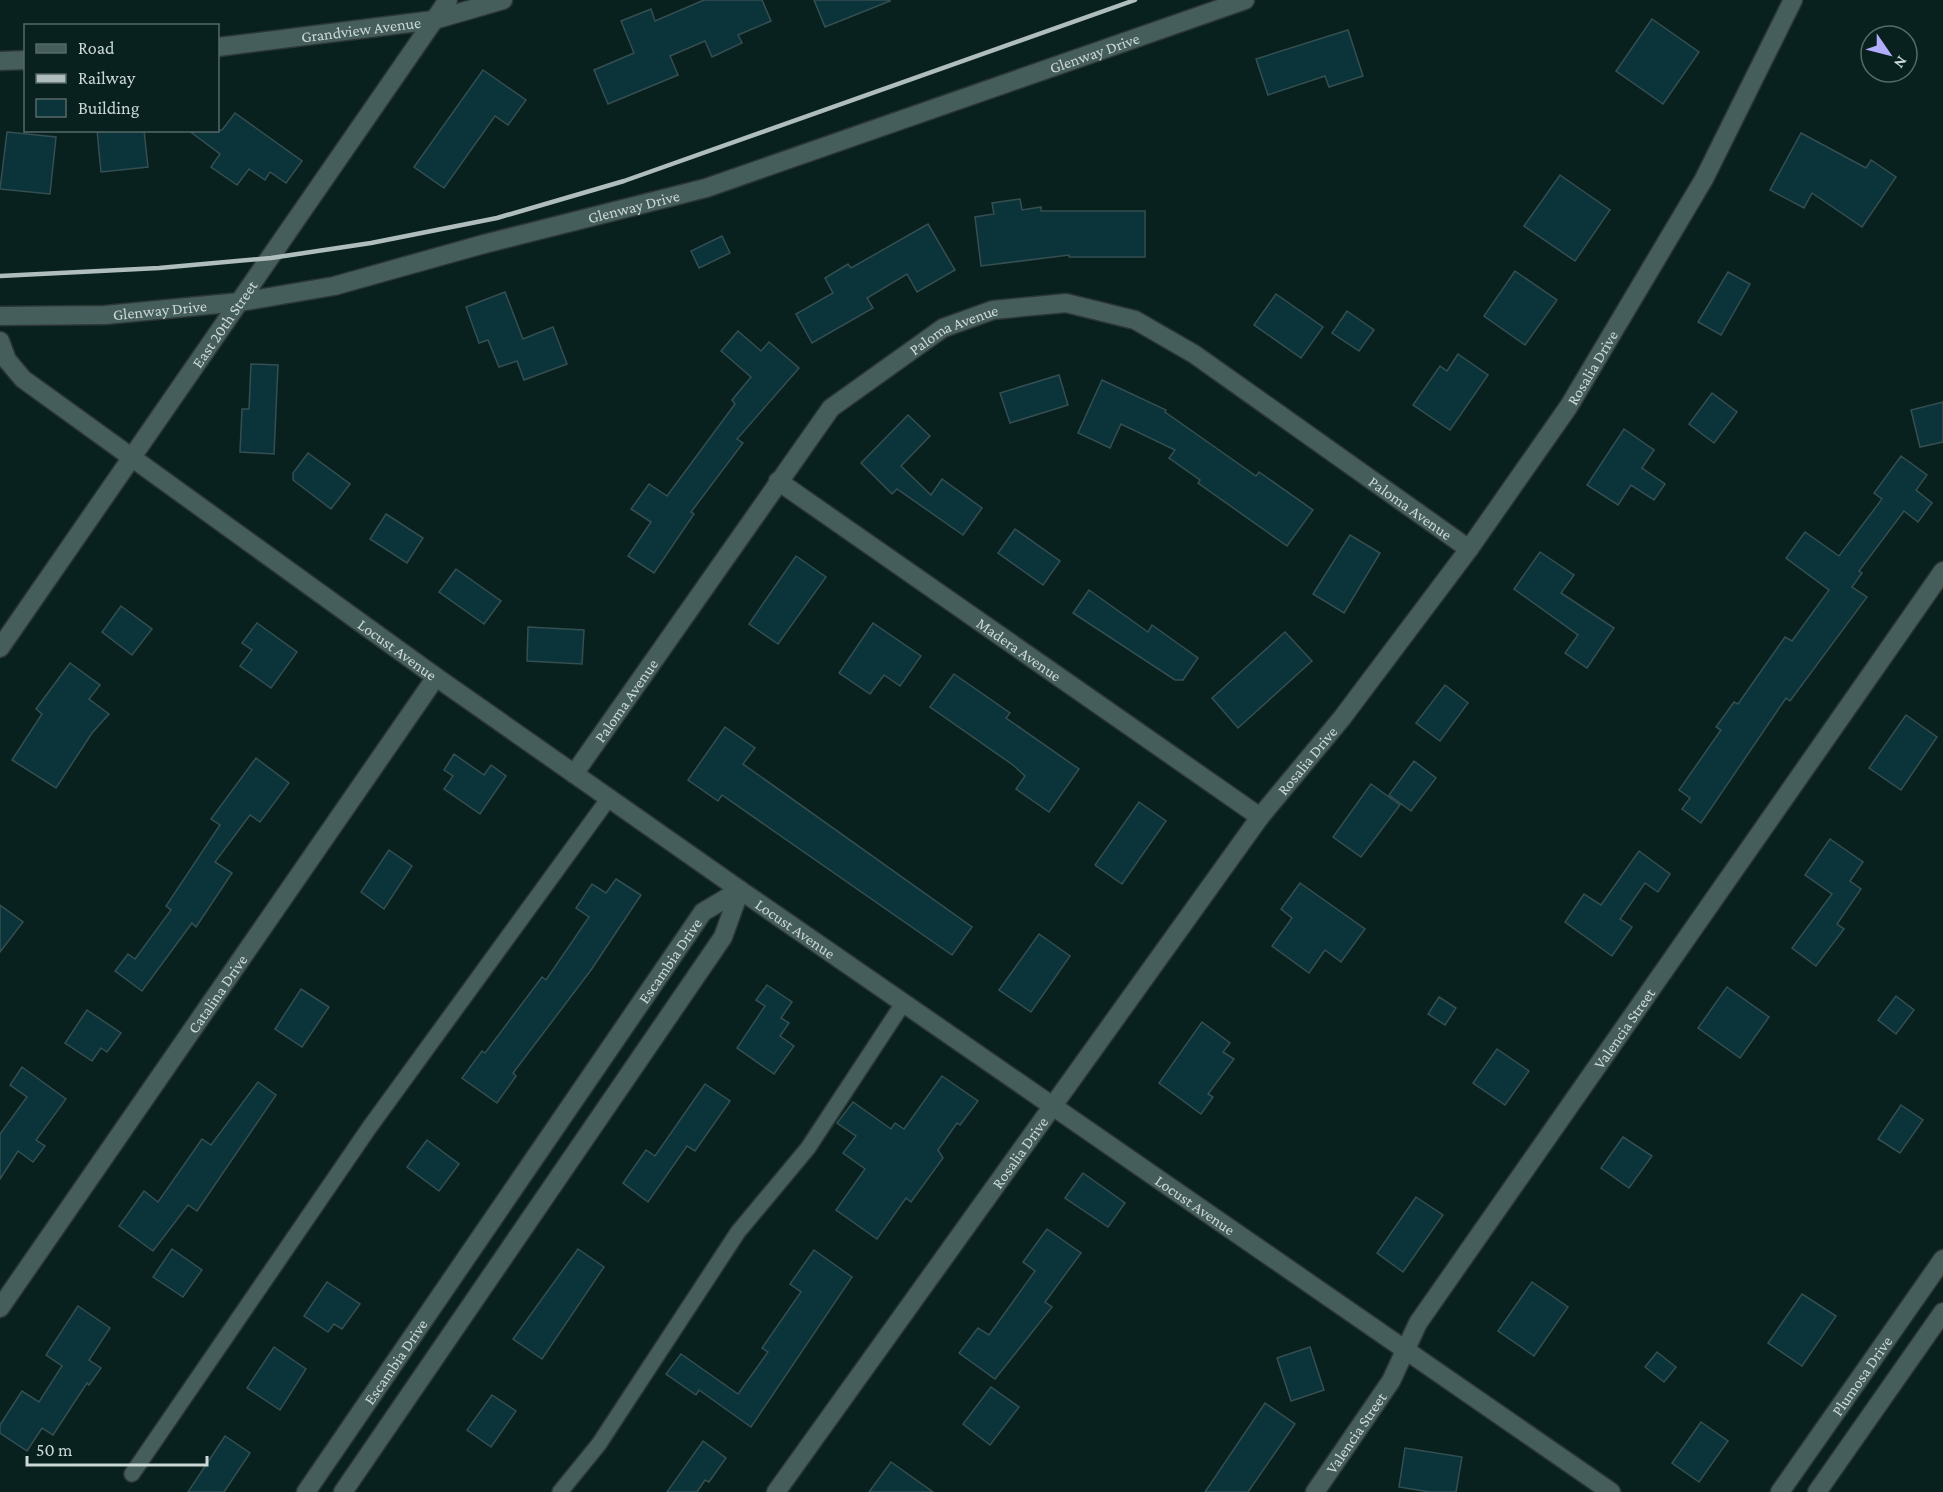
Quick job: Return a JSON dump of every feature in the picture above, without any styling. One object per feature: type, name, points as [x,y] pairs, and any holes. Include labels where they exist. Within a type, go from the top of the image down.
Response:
[{"type":"street","name":"East 20th Street","points":[[0,648],[448,0]]},
{"type":"street","name":"Grandview Avenue","points":[[219,47],[434,20],[503,0]]},
{"type":"street","name":"Glenway Drive","points":[[0,316],[105,315],[240,302],[334,286],[484,244],[706,188],[1245,0]]},
{"type":"street","name":"Rosalia Drive","points":[[776,1492],[1260,816],[1342,718],[1469,549],[1569,406],[1704,178],[1793,0]]},
{"type":"street","points":[[0,61],[24,60]]},
{"type":"street","name":"Paloma Avenue","points":[[574,774],[831,408],[943,328],[993,310],[1066,303],[1135,320],[1194,354],[1469,549]]},
{"type":"street","name":"Locust Avenue","points":[[0,341],[7,360],[23,379],[436,677],[740,891],[1611,1492]]},
{"type":"street","name":"Madera Avenue","points":[[778,481],[1260,816]]},
{"type":"street","name":"Valencia Street","points":[[1315,1492],[1391,1381],[1418,1323],[1943,571]]},
{"type":"street","name":"Catalina Drive","points":[[0,1308],[436,677]]},
{"type":"street","name":"Escambia Drive","points":[[306,1492],[703,912],[740,891]]},
{"type":"street","name":"Escambia Drive","points":[[343,1492],[723,936],[740,891]]},
{"type":"street","name":"Plumosa Drive","points":[[1780,1492],[1943,1259]]},
{"type":"street","name":"Plumosa Drive","points":[[1817,1492],[1943,1312]]},
{"type":"lane","points":[[132,1474],[369,1128],[609,798]]},
{"type":"lane","points":[[560,1492],[599,1444],[738,1233],[808,1148],[904,1002]]},
{"type":"building","points":[[704,0],[762,0],[771,21],[738,35],[742,43],[712,57],[705,41],[670,56],[678,75],[608,104],[594,70],[634,53],[621,21],[651,9],[655,21]]},
{"type":"building","points":[[814,0],[889,0],[890,1],[825,27]]},
{"type":"building","points":[[1652,19],[1699,52],[1663,104],[1616,71]]},
{"type":"building","points":[[1348,30],[1363,76],[1329,87],[1325,76],[1268,95],[1256,59]]},
{"type":"building","points":[[483,70],[526,100],[508,125],[495,116],[444,188],[414,167]]},
{"type":"building","points":[[235,113],[302,161],[286,183],[270,172],[265,180],[249,169],[237,185],[211,167],[220,154],[191,132],[219,132]]},
{"type":"building","points":[[7,132],[56,137],[50,194],[0,189]]},
{"type":"building","points":[[97,132],[144,132],[148,167],[101,172]]},
{"type":"building","points":[[1801,133],[1866,168],[1871,160],[1896,177],[1862,227],[1812,193],[1804,208],[1770,190]]},
{"type":"building","points":[[1560,175],[1610,210],[1575,261],[1524,226]]},
{"type":"building","points":[[1020,199],[1022,210],[1041,207],[1041,211],[1145,211],[1145,257],[1069,257],[1069,255],[981,266],[975,217],[994,214],[992,203]]},
{"type":"building","points":[[928,224],[955,270],[917,292],[907,274],[867,298],[873,308],[812,343],[796,314],[833,293],[825,278],[848,264],[851,268]]},
{"type":"building","points":[[722,236],[730,253],[699,268],[691,251]]},
{"type":"building","points":[[1515,271],[1557,300],[1525,345],[1484,316]]},
{"type":"building","points":[[1728,272],[1750,284],[1721,335],[1698,322]]},
{"type":"building","points":[[505,292],[523,339],[553,327],[567,364],[524,380],[517,361],[499,367],[488,340],[479,343],[466,307]]},
{"type":"building","points":[[1276,294],[1323,327],[1301,358],[1254,325]]},
{"type":"building","points":[[1347,311],[1374,330],[1359,351],[1332,333]]},
{"type":"building","points":[[738,331],[761,351],[769,342],[799,368],[737,439],[743,443],[691,512],[694,514],[654,573],[628,556],[651,522],[631,509],[649,484],[667,496],[735,404],[732,400],[751,377],[721,351]]},
{"type":"building","points":[[1458,354],[1488,375],[1450,430],[1413,405],[1440,366],[1447,371]]},
{"type":"building","points":[[251,364],[278,365],[274,454],[240,452],[242,409],[249,409]]},
{"type":"building","points":[[1059,375],[1068,405],[1010,423],[1000,393]]},
{"type":"building","points":[[1102,380],[1166,410],[1165,412],[1256,476],[1259,472],[1313,510],[1287,546],[1198,483],[1200,480],[1169,458],[1175,450],[1121,424],[1110,448],[1078,433]]},
{"type":"building","points":[[1712,393],[1737,412],[1714,443],[1689,424]]},
{"type":"building","points":[[1943,402],[1943,442],[1920,447],[1911,410]]},
{"type":"building","points":[[908,415],[930,436],[901,466],[931,495],[942,479],[982,508],[963,535],[897,489],[892,494],[861,463]]},
{"type":"building","points":[[1624,429],[1654,450],[1642,468],[1665,484],[1654,500],[1631,485],[1618,505],[1587,485]]},
{"type":"building","points":[[308,453],[350,484],[331,509],[293,480],[293,473]]},
{"type":"building","points":[[1901,456],[1927,475],[1916,490],[1932,503],[1918,522],[1904,511],[1859,571],[1862,573],[1852,587],[1867,597],[1790,701],[1786,698],[1701,823],[1682,809],[1690,798],[1679,790],[1721,730],[1716,727],[1734,702],[1738,704],[1785,637],[1792,641],[1829,590],[1786,558],[1805,532],[1839,556],[1882,499],[1874,493]]},
{"type":"building","points":[[386,514],[423,538],[407,563],[370,539]]},
{"type":"building","points":[[1015,529],[1060,561],[1043,585],[998,553]]},
{"type":"building","points":[[1350,535],[1380,553],[1344,613],[1313,594]]},
{"type":"building","points":[[1540,552],[1574,575],[1561,593],[1614,628],[1587,668],[1565,653],[1578,635],[1514,589]]},
{"type":"building","points":[[796,556],[826,577],[778,644],[749,624]]},
{"type":"building","points":[[456,569],[501,601],[484,624],[439,592]]},
{"type":"building","points":[[1089,590],[1148,632],[1152,625],[1198,658],[1183,680],[1175,680],[1073,613]]},
{"type":"building","points":[[121,606],[152,629],[132,655],[102,632]]},
{"type":"building","points":[[257,623],[297,652],[271,688],[240,666],[252,650],[242,643]]},
{"type":"building","points":[[873,623],[921,656],[900,686],[884,675],[870,694],[839,673]]},
{"type":"building","points":[[528,627],[584,630],[582,664],[527,661]]},
{"type":"building","points":[[1285,632],[1312,661],[1238,728],[1212,698]]},
{"type":"building","points":[[70,663],[100,685],[89,699],[109,714],[92,733],[56,788],[12,760],[42,714],[36,709]]},
{"type":"building","points":[[954,674],[1010,713],[1006,718],[1079,769],[1049,812],[1016,789],[1025,776],[1013,765],[930,707]]},
{"type":"building","points":[[1445,685],[1468,703],[1440,741],[1416,723]]},
{"type":"building","points":[[1906,715],[1937,737],[1901,790],[1869,768]]},
{"type":"building","points":[[725,727],[755,748],[743,764],[972,927],[952,955],[722,795],[718,801],[688,780]]},
{"type":"building","points":[[454,754],[484,775],[491,765],[506,776],[480,814],[444,789],[453,776],[444,770]]},
{"type":"building","points":[[256,758],[289,783],[260,822],[250,815],[215,862],[232,873],[196,927],[192,923],[142,991],[115,971],[128,954],[135,959],[171,910],[166,906],[220,825],[211,819]]},
{"type":"building","points":[[1414,761],[1436,778],[1411,811],[1389,795]]},
{"type":"building","points":[[1371,784],[1400,805],[1361,857],[1333,837]]},
{"type":"building","points":[[1139,802],[1166,821],[1122,884],[1095,865]]},
{"type":"building","points":[[1830,839],[1863,862],[1850,881],[1861,889],[1837,924],[1844,929],[1816,966],[1792,948],[1832,894],[1805,875]]},
{"type":"building","points":[[389,850],[412,866],[384,909],[361,892]]},
{"type":"building","points":[[1639,851],[1670,874],[1658,892],[1645,883],[1620,919],[1632,927],[1612,956],[1565,922],[1584,894],[1601,905]]},
{"type":"building","points":[[616,879],[641,895],[591,970],[513,1073],[516,1076],[497,1103],[462,1078],[482,1051],[485,1053],[542,977],[546,980],[589,917],[576,908],[592,884],[606,893]]},
{"type":"building","points":[[1300,883],[1365,929],[1341,962],[1325,950],[1309,973],[1272,946],[1292,918],[1281,909]]},
{"type":"building","points":[[0,905],[23,922],[0,952]]},
{"type":"building","points":[[1039,934],[1070,956],[1031,1012],[999,990]]},
{"type":"building","points":[[767,985],[792,1002],[781,1018],[789,1023],[780,1036],[794,1046],[774,1074],[737,1048],[765,1006],[756,1000]]},
{"type":"building","points":[[1727,987],[1769,1017],[1740,1058],[1698,1028]]},
{"type":"building","points":[[301,989],[329,1007],[302,1047],[275,1029]]},
{"type":"building","points":[[1896,996],[1914,1010],[1896,1034],[1878,1020]]},
{"type":"building","points":[[1439,997],[1456,1008],[1445,1025],[1428,1014]]},
{"type":"building","points":[[87,1010],[121,1033],[107,1052],[101,1048],[92,1061],[65,1043]]},
{"type":"building","points":[[1202,1022],[1230,1043],[1223,1052],[1234,1059],[1208,1094],[1213,1097],[1201,1114],[1159,1083]]},
{"type":"building","points":[[1497,1049],[1529,1071],[1505,1105],[1473,1083]]},
{"type":"building","points":[[22,1067],[66,1099],[36,1140],[45,1146],[33,1162],[18,1151],[0,1179],[0,1134],[27,1097],[10,1085]]},
{"type":"building","points":[[942,1076],[978,1101],[960,1125],[957,1123],[938,1150],[943,1158],[911,1202],[906,1198],[877,1239],[836,1210],[865,1169],[843,1153],[856,1136],[837,1123],[853,1102],[891,1129],[895,1123],[904,1129]]},
{"type":"building","points":[[258,1082],[276,1095],[197,1211],[188,1205],[153,1251],[119,1226],[144,1191],[158,1202],[202,1139],[211,1145]]},
{"type":"building","points":[[705,1084],[730,1101],[695,1151],[687,1146],[648,1202],[623,1183],[646,1150],[655,1156]]},
{"type":"building","points":[[1901,1105],[1923,1120],[1900,1153],[1878,1139]]},
{"type":"building","points":[[1623,1137],[1652,1156],[1629,1188],[1601,1168]]},
{"type":"building","points":[[427,1140],[459,1164],[439,1191],[407,1167]]},
{"type":"building","points":[[1083,1173],[1125,1203],[1108,1227],[1065,1198]]},
{"type":"building","points":[[1416,1197],[1443,1215],[1403,1272],[1377,1253]]},
{"type":"building","points":[[1047,1229],[1081,1253],[1045,1302],[1052,1307],[995,1379],[959,1353],[978,1328],[989,1335],[1035,1271],[1023,1262]]},
{"type":"building","points":[[172,1249],[202,1270],[183,1297],[153,1277]]},
{"type":"building","points":[[578,1249],[604,1267],[542,1359],[513,1339]]},
{"type":"building","points":[[814,1250],[852,1277],[751,1427],[699,1390],[696,1395],[666,1374],[681,1354],[738,1394],[768,1352],[762,1348],[801,1292],[790,1284]]},
{"type":"building","points":[[327,1282],[360,1304],[342,1329],[334,1324],[328,1332],[304,1316]]},
{"type":"building","points":[[1532,1282],[1568,1307],[1534,1356],[1498,1331]]},
{"type":"building","points":[[1802,1294],[1836,1316],[1802,1366],[1768,1343]]},
{"type":"building","points":[[78,1306],[110,1328],[89,1360],[101,1368],[89,1385],[87,1383],[53,1435],[42,1428],[27,1451],[0,1433],[0,1425],[22,1391],[39,1402],[62,1366],[46,1355]]},
{"type":"building","points":[[274,1347],[306,1369],[280,1410],[247,1388]]},
{"type":"building","points":[[1310,1347],[1324,1390],[1291,1401],[1277,1358]]},
{"type":"building","points":[[1657,1352],[1676,1367],[1664,1382],[1645,1367]]},
{"type":"building","points":[[991,1387],[1019,1407],[990,1445],[963,1424]]},
{"type":"building","points":[[492,1395],[516,1411],[491,1447],[467,1430]]},
{"type":"building","points":[[1265,1403],[1295,1424],[1248,1492],[1205,1492]]},
{"type":"building","points":[[1701,1422],[1728,1441],[1699,1482],[1672,1463]]},
{"type":"building","points":[[225,1436],[250,1453],[224,1492],[188,1492]]},
{"type":"building","points":[[703,1441],[726,1458],[709,1482],[705,1480],[697,1492],[667,1492]]},
{"type":"building","points":[[1405,1448],[1462,1457],[1456,1492],[1430,1492],[1399,1487]]},
{"type":"building","points":[[891,1462],[933,1492],[869,1492]]},
{"type":"railway","points":[[0,276],[159,268],[271,258],[371,243],[497,218],[624,181],[1135,0]]}]
